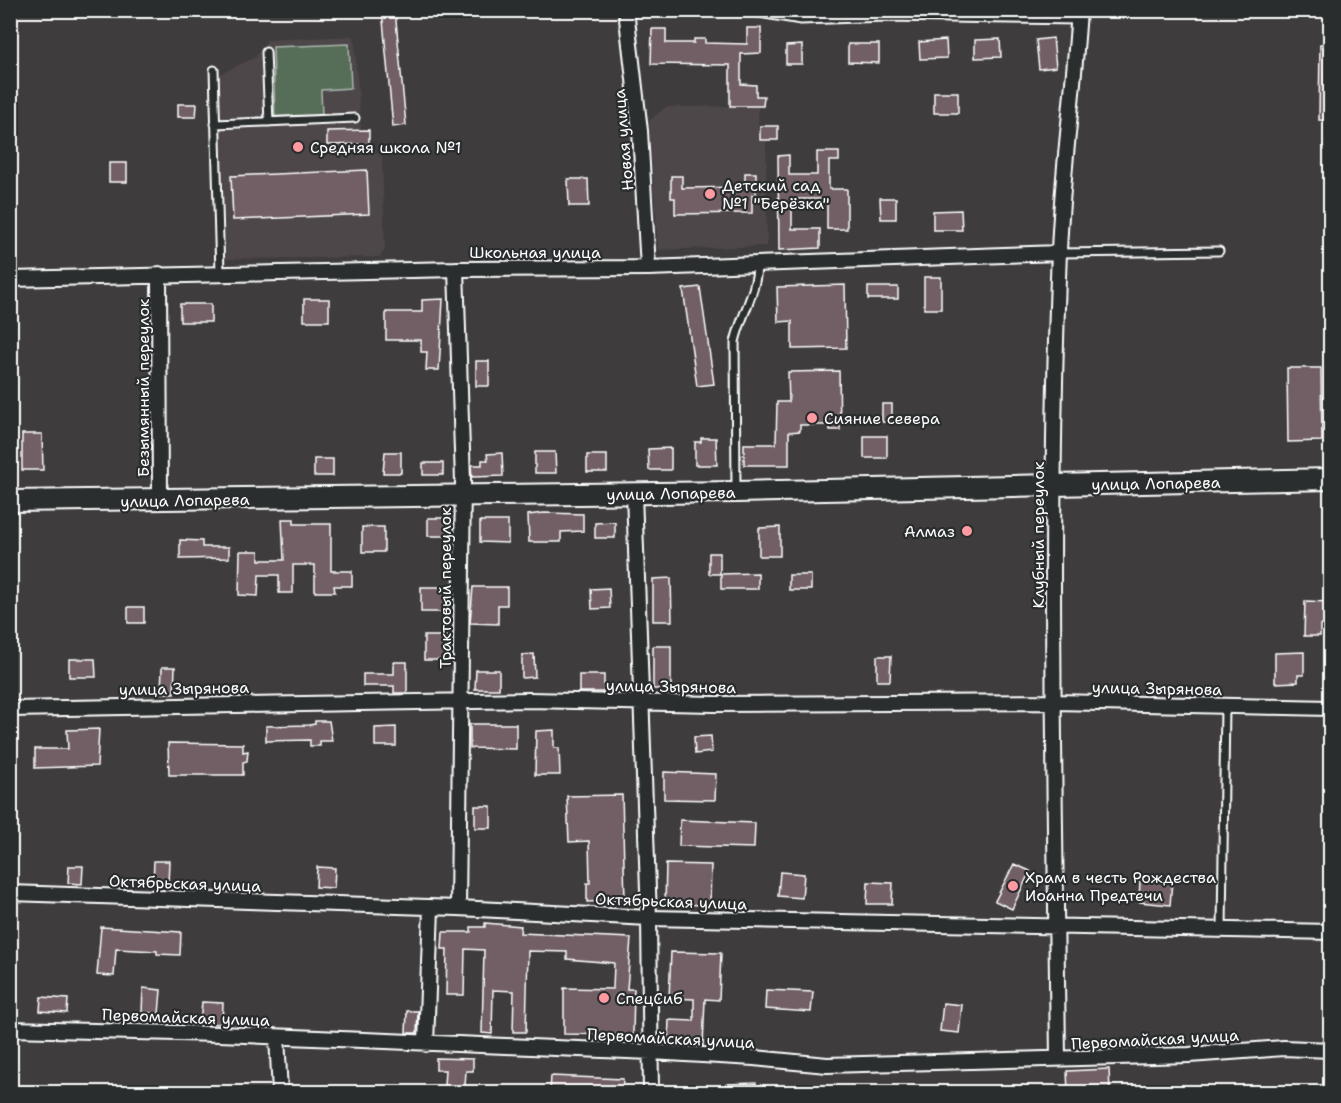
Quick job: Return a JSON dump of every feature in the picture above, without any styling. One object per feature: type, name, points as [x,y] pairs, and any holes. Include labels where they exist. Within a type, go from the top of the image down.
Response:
[{"type":"main road","name":"улица Лопарева","points":[[10,501],[634,494],[1330,479]]},
{"type":"street","name":"Новая улица","points":[[626,10],[640,131],[648,268]]},
{"type":"street","name":"Клубный переулок","points":[[1058,1059],[1054,485],[1059,253],[1065,152],[1079,15]]},
{"type":"street","name":"Школьная улица","points":[[10,279],[159,274],[648,268],[1059,253]]},
{"type":"street","name":"Трактовый переулок","points":[[456,269],[462,495],[458,908]]},
{"type":"street","name":"Безымянный переулок","points":[[159,274],[160,501]]},
{"type":"street","points":[[634,494],[649,918],[651,1092]]},
{"type":"street","name":"улица Зырянова","points":[[10,708],[461,701],[1055,702],[1330,708]]},
{"type":"street","name":"Октябрьская улица","points":[[10,893],[458,908],[649,918],[1330,932]]},
{"type":"street","points":[[426,1044],[431,908]]},
{"type":"street","name":"Первомайская улица","points":[[10,1029],[651,1052],[827,1065],[1058,1059],[1284,1048],[1330,1050]]},
{"type":"street","points":[[277,1037],[280,1092]]},
{"type":"lane","points":[[741,10],[801,20],[1079,15]]},
{"type":"lane","points":[[266,52],[268,122]]},
{"type":"lane","points":[[213,70],[220,273]]},
{"type":"lane","points":[[216,124],[355,118]]},
{"type":"lane","points":[[1059,253],[1219,250]]},
{"type":"lane","points":[[736,492],[735,342],[739,323],[757,283],[757,264]]},
{"type":"lane","points":[[1222,928],[1225,706]]},
{"type":"shaded area","name":"Средняя школа №1","points":[[354,36],[361,130],[369,130],[369,144],[373,144],[374,150],[382,157],[385,250],[379,257],[226,259],[220,74],[256,57],[267,40]]},
{"type":"shaded area","name":"Детский сад №1 \"Берёзка\"","points":[[758,106],[758,141],[766,141],[767,246],[658,250],[649,121],[666,107]]},
{"type":"green space","points":[[349,44],[351,88],[321,90],[322,116],[275,117],[273,47]]},
{"type":"building","points":[[382,10],[395,10],[406,125],[393,127]]},
{"type":"building","points":[[747,28],[761,28],[761,53],[741,54],[741,84],[756,85],[756,96],[764,96],[763,106],[730,106],[730,65],[651,64],[652,29],[666,29],[666,43],[694,43],[694,39],[705,39],[705,43],[747,44]]},
{"type":"building","points":[[1053,38],[1056,67],[1039,69],[1036,40]]},
{"type":"building","points":[[1000,39],[1001,57],[975,58],[975,40]]},
{"type":"building","points":[[946,40],[947,58],[920,59],[919,42]]},
{"type":"building","points":[[848,44],[879,44],[879,63],[848,62]]},
{"type":"building","points":[[1320,44],[1330,44],[1330,121],[1319,120]]},
{"type":"building","points":[[802,45],[802,64],[786,64],[786,46]]},
{"type":"building","points":[[934,92],[958,92],[958,113],[934,113]]},
{"type":"building","points":[[178,104],[197,104],[196,117],[178,117]]},
{"type":"building","points":[[760,126],[778,126],[778,140],[760,140]]},
{"type":"building","points":[[369,130],[369,144],[327,145],[327,131]]},
{"type":"building","points":[[817,152],[839,152],[839,161],[829,161],[829,189],[847,189],[847,229],[827,229],[827,199],[792,199],[792,229],[820,229],[820,248],[779,250],[778,156],[789,155],[789,175],[817,175]]},
{"type":"building","points":[[109,163],[127,163],[127,182],[109,182]]},
{"type":"building","points":[[367,170],[369,214],[233,220],[231,176]]},
{"type":"building","points":[[745,173],[756,173],[756,195],[752,195],[752,213],[675,214],[675,198],[671,198],[671,176],[682,176],[682,188],[745,187]]},
{"type":"building","points":[[568,179],[588,179],[589,206],[569,206]]},
{"type":"building","points":[[880,198],[896,198],[896,219],[881,219]]},
{"type":"building","points":[[961,210],[962,230],[933,230],[933,211]]},
{"type":"building","points":[[924,277],[941,277],[941,309],[924,309]]},
{"type":"building","points":[[845,285],[846,348],[792,349],[792,321],[778,322],[777,287]]},
{"type":"building","points":[[700,287],[714,384],[697,386],[683,289]]},
{"type":"building","points":[[868,287],[898,287],[898,299],[868,299]]},
{"type":"building","points":[[304,299],[329,299],[329,321],[304,321]]},
{"type":"building","points":[[443,299],[439,370],[426,370],[427,352],[421,352],[421,340],[386,340],[386,312],[422,312],[422,300]]},
{"type":"building","points":[[180,304],[211,304],[211,322],[180,322]]},
{"type":"building","points":[[476,361],[489,361],[489,386],[476,386]]},
{"type":"building","points":[[1287,368],[1321,368],[1322,441],[1288,442]]},
{"type":"building","points":[[839,371],[840,430],[830,430],[830,425],[800,425],[800,431],[789,432],[789,465],[744,465],[744,444],[776,444],[777,402],[789,402],[788,372]]},
{"type":"building","points":[[882,404],[892,404],[892,422],[882,422]]},
{"type":"building","points":[[22,434],[42,434],[43,470],[22,470]]},
{"type":"building","points":[[864,436],[887,436],[887,458],[864,458]]},
{"type":"building","points":[[701,438],[716,438],[717,465],[695,465],[695,442],[701,442]]},
{"type":"building","points":[[671,448],[671,470],[649,470],[648,449]]},
{"type":"building","points":[[385,452],[401,452],[401,473],[383,473]]},
{"type":"building","points":[[535,452],[555,452],[556,473],[535,473]]},
{"type":"building","points":[[502,453],[503,476],[472,477],[471,465],[482,465],[482,460],[488,460],[487,454]]},
{"type":"building","points":[[587,455],[607,455],[607,472],[587,472]]},
{"type":"building","points":[[314,459],[333,459],[333,476],[314,476]]},
{"type":"building","points":[[423,463],[443,463],[443,475],[423,475]]},
{"type":"building","points":[[583,514],[583,531],[561,532],[561,542],[529,542],[528,515]]},
{"type":"building","points":[[428,518],[448,518],[448,536],[428,536]]},
{"type":"building","points":[[282,519],[294,519],[294,524],[331,524],[331,571],[352,571],[352,586],[334,586],[335,592],[315,592],[315,565],[293,565],[293,593],[279,593],[279,575],[259,575],[258,596],[239,595],[240,551],[259,551],[259,560],[284,560]]},
{"type":"building","points":[[480,521],[508,521],[508,543],[480,542]]},
{"type":"building","points":[[615,522],[615,538],[595,538],[595,523]]},
{"type":"building","points":[[362,527],[384,527],[384,552],[362,552]]},
{"type":"building","points":[[780,527],[780,556],[759,556],[759,528]]},
{"type":"building","points":[[180,540],[202,541],[202,547],[229,547],[229,558],[180,559]]},
{"type":"building","points":[[709,553],[720,553],[720,574],[709,574]]},
{"type":"building","points":[[758,573],[758,589],[721,589],[721,574]]},
{"type":"building","points":[[789,575],[811,575],[811,590],[789,590]]},
{"type":"building","points":[[671,578],[672,621],[653,621],[653,579]]},
{"type":"building","points":[[421,587],[453,587],[453,600],[447,600],[447,612],[421,612]]},
{"type":"building","points":[[473,587],[507,587],[507,605],[498,605],[498,624],[470,623]]},
{"type":"building","points":[[609,588],[610,608],[592,609],[591,589]]},
{"type":"building","points":[[1305,601],[1330,602],[1330,625],[1320,625],[1320,636],[1304,636]]},
{"type":"building","points":[[128,607],[144,607],[144,623],[128,623]]},
{"type":"building","points":[[424,636],[446,636],[446,660],[424,660]]},
{"type":"building","points":[[653,646],[671,646],[671,689],[653,689]]},
{"type":"building","points":[[1304,652],[1304,675],[1298,675],[1298,682],[1275,683],[1275,653]]},
{"type":"building","points":[[534,654],[535,677],[522,678],[522,655]]},
{"type":"building","points":[[877,656],[891,656],[890,681],[877,681]]},
{"type":"building","points":[[69,659],[95,659],[96,677],[69,677]]},
{"type":"building","points":[[394,662],[407,662],[407,693],[394,693],[394,686],[363,686],[363,674],[394,674]]},
{"type":"building","points":[[162,667],[175,667],[174,693],[161,693]]},
{"type":"building","points":[[476,670],[499,670],[499,689],[475,689]]},
{"type":"building","points":[[579,675],[604,675],[604,692],[579,692]]},
{"type":"building","points":[[315,721],[329,721],[332,741],[320,741],[320,746],[310,746],[310,740],[266,741],[266,726],[309,725],[315,724]]},
{"type":"building","points":[[470,724],[516,724],[516,749],[470,748]]},
{"type":"building","points":[[396,727],[396,746],[375,746],[375,728]]},
{"type":"building","points":[[99,729],[97,766],[35,768],[35,749],[68,749],[67,730]]},
{"type":"building","points":[[554,730],[554,748],[559,748],[560,775],[535,775],[536,731]]},
{"type":"building","points":[[711,736],[712,752],[695,754],[694,737]]},
{"type":"building","points":[[168,743],[243,744],[243,752],[248,751],[247,761],[243,762],[243,775],[169,775]]},
{"type":"building","points":[[664,772],[716,774],[715,800],[664,799]]},
{"type":"building","points":[[622,795],[625,900],[587,902],[587,883],[590,883],[589,841],[569,842],[567,796]]},
{"type":"building","points":[[475,806],[491,806],[491,828],[475,828]]},
{"type":"building","points":[[680,820],[755,823],[754,848],[679,846]]},
{"type":"building","points":[[154,861],[169,861],[168,885],[153,884]]},
{"type":"building","points":[[666,864],[711,865],[710,905],[665,904]]},
{"type":"building","name":"Храм в честь Рождества Иоанна Предтечи","points":[[1014,864],[1030,871],[1012,909],[995,901]]},
{"type":"building","points":[[69,866],[83,866],[82,884],[68,883]]},
{"type":"building","points":[[317,867],[335,868],[334,888],[316,887]]},
{"type":"building","points":[[780,872],[804,874],[802,898],[778,896]]},
{"type":"building","points":[[1140,879],[1172,881],[1170,905],[1139,902]]},
{"type":"building","points":[[868,882],[893,883],[892,904],[867,904]]},
{"type":"building","points":[[485,923],[521,926],[520,933],[631,938],[627,989],[634,989],[633,1035],[564,1034],[564,988],[613,989],[614,963],[567,959],[567,952],[528,951],[526,1032],[513,1032],[514,991],[493,990],[492,1034],[482,1033],[484,950],[465,949],[464,995],[446,995],[447,949],[442,949],[443,932],[471,932],[471,927],[485,927]]},
{"type":"building","points":[[101,927],[181,932],[180,955],[157,954],[157,951],[116,949],[114,976],[97,975]]},
{"type":"building","points":[[671,952],[721,953],[719,1000],[705,999],[703,1046],[668,1044],[669,1020],[694,1021],[694,999],[669,998]]},
{"type":"building","points":[[143,988],[161,990],[159,1014],[142,1012]]},
{"type":"building","points":[[766,990],[813,992],[811,1012],[765,1009]]},
{"type":"building","points":[[41,997],[68,999],[67,1013],[40,1011]]},
{"type":"building","points":[[202,1002],[223,1003],[222,1024],[200,1023]]},
{"type":"building","points":[[943,1003],[962,1005],[959,1033],[940,1031]]},
{"type":"building","points":[[407,1011],[418,1011],[417,1033],[406,1033]]},
{"type":"building","points":[[436,1058],[473,1059],[473,1071],[466,1071],[465,1086],[444,1086],[445,1070],[436,1070]]},
{"type":"building","points":[[1109,1069],[1110,1092],[1068,1092],[1067,1071]]},
{"type":"building","points":[[551,1076],[623,1079],[622,1092],[550,1092]]},
{"type":"building","points":[[756,1083],[756,1092],[727,1092],[727,1084]]},
{"type":"place","name":"Средняя школа №1","points":[[298,147]]},
{"type":"place","name":"Детский сад №1 \"Берёзка\"","points":[[710,194]]},
{"type":"place","name":"Сияние севера","points":[[812,418]]},
{"type":"place","name":"Алмаз","points":[[967,531]]},
{"type":"place","name":"Храм в честь Рождества Иоанна Предтечи","points":[[1013,886]]},
{"type":"place","name":"СпецСиб","points":[[604,998]]}]
